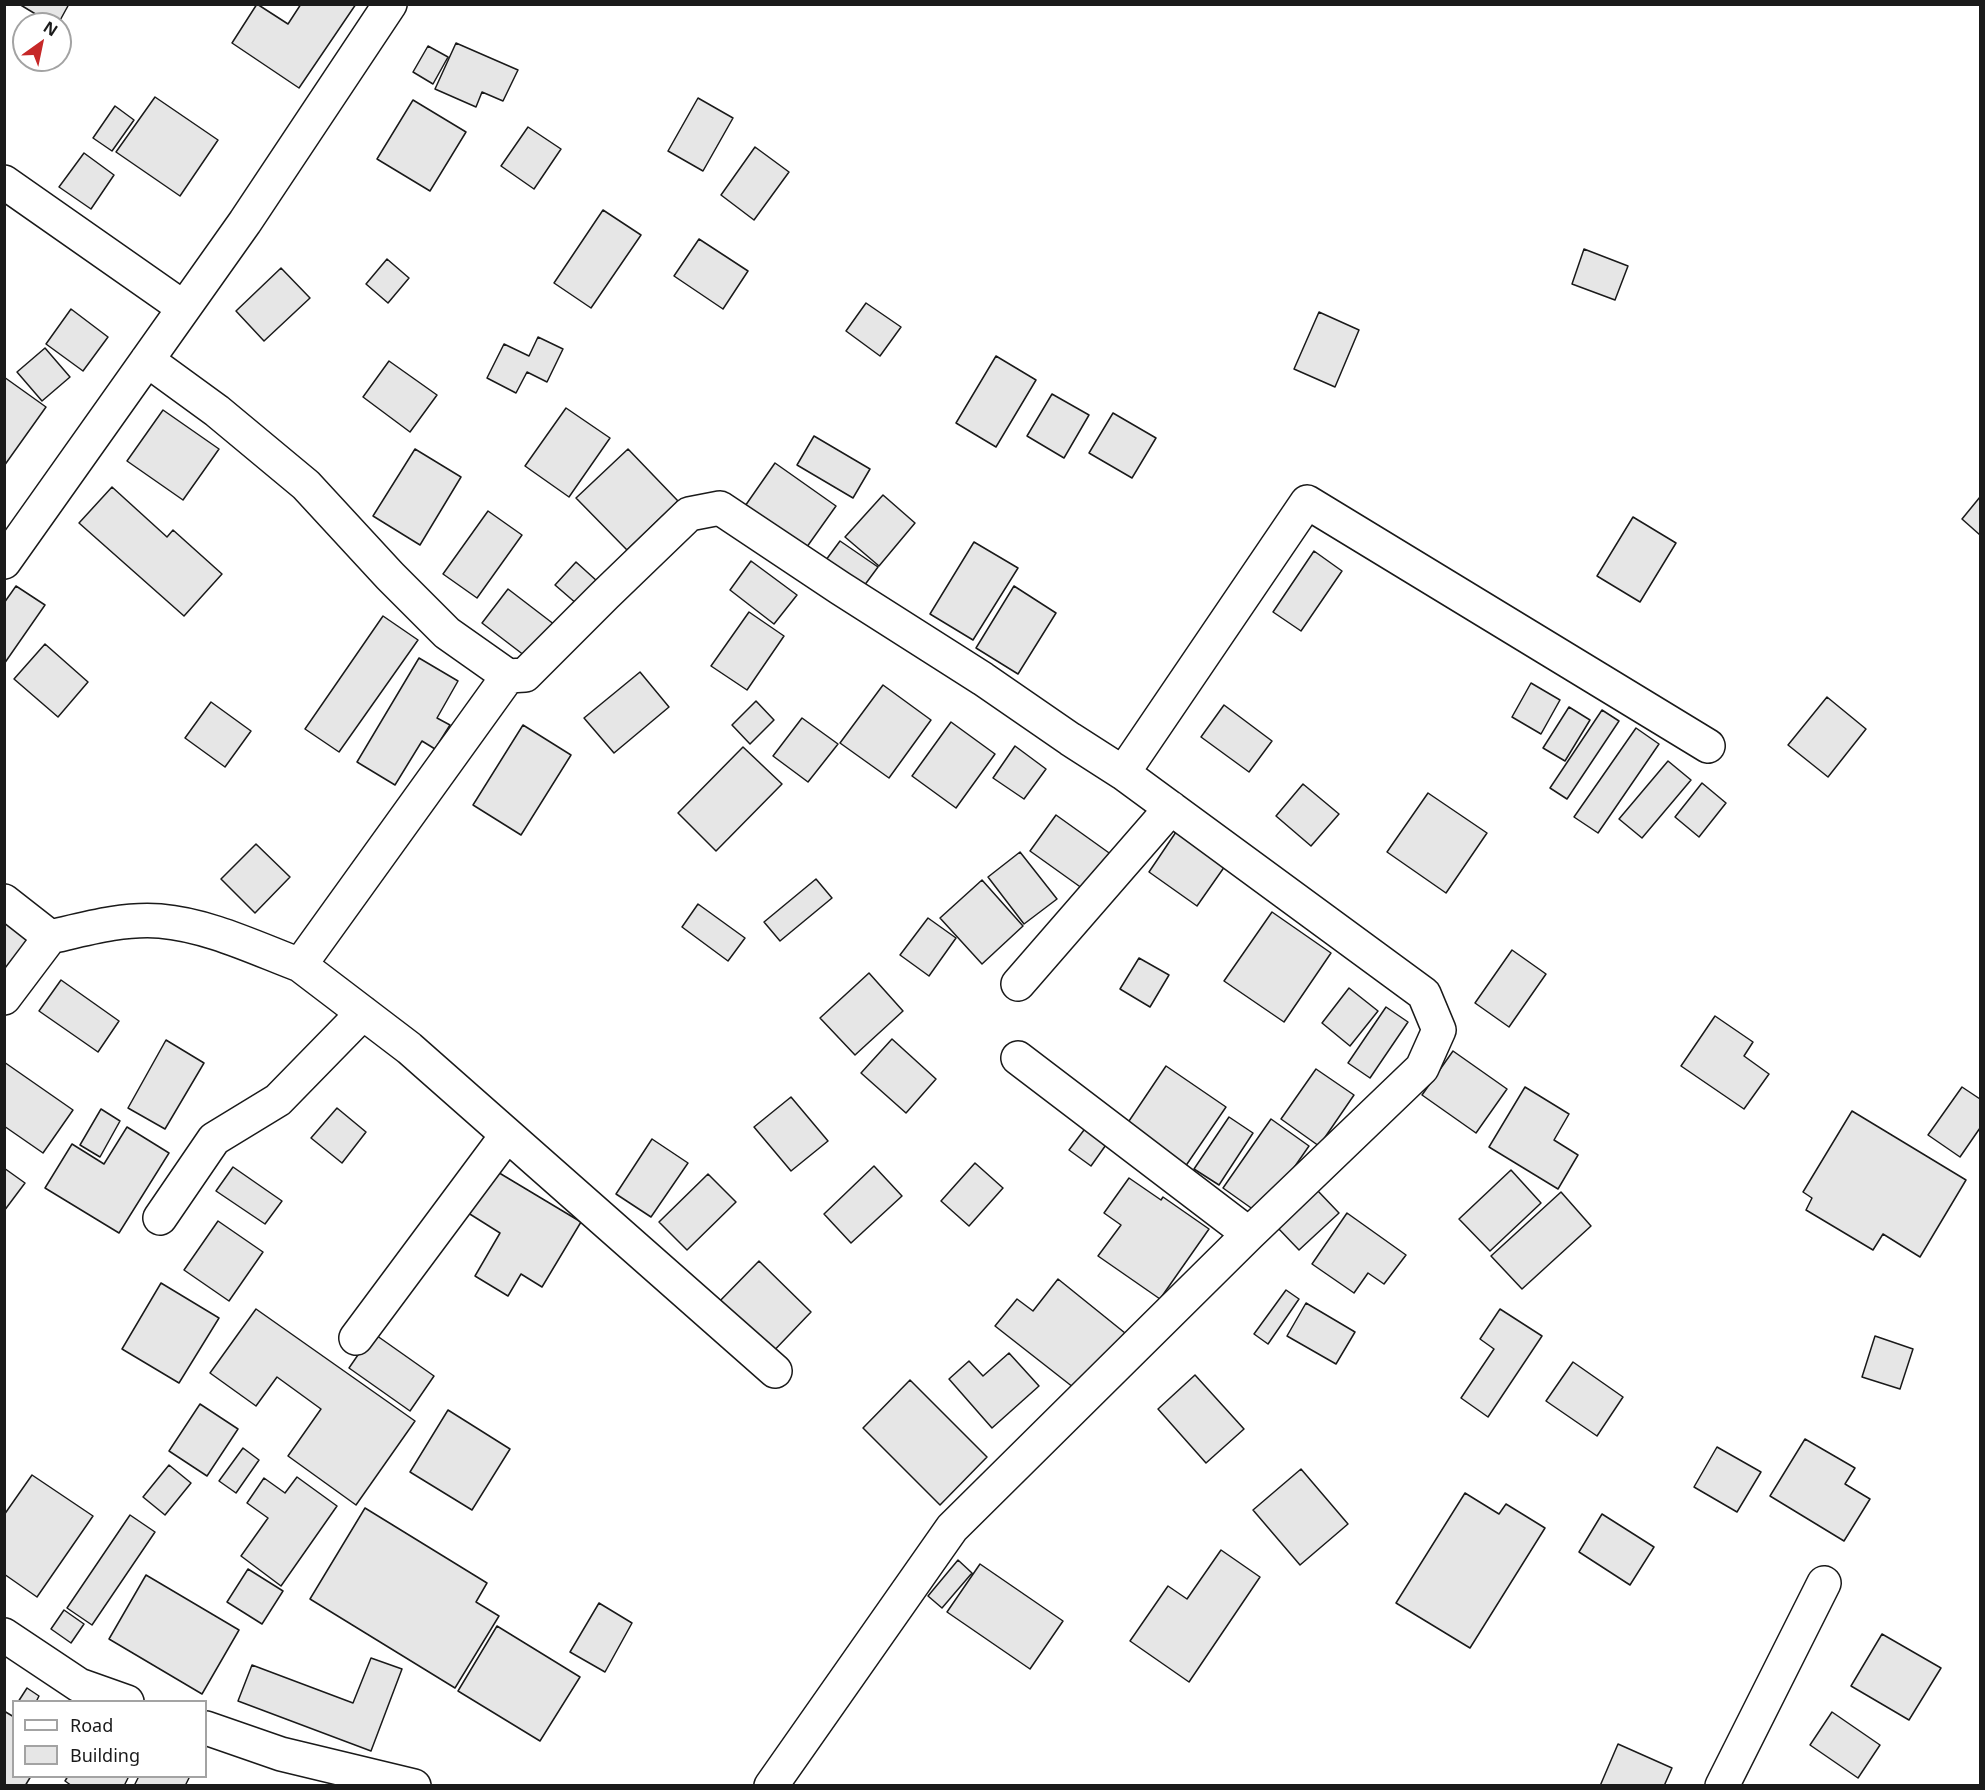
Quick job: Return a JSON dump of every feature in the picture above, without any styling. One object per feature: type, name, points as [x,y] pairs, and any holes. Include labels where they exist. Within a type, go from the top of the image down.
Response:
[{"type":"street","points":[[4,562],[245,222],[390,4]]},
{"type":"street","points":[[4,182],[184,308]]},
{"type":"street","points":[[147,360],[217,411],[306,484],[390,576],[447,633],[507,676],[525,675],[689,514],[720,508],[1123,773],[1424,994],[1439,1030],[1422,1068],[1249,1234],[952,1528],[771,1785]]},
{"type":"street","points":[[1123,773],[1308,502],[1708,746]]},
{"type":"street","points":[[300,965],[507,676]]},
{"type":"street","points":[[1018,984],[1171,808]]},
{"type":"street","points":[[4,901],[50,937]]},
{"type":"street","points":[[4,998],[50,937],[96,926],[127,922],[158,920],[183,924],[214,932],[300,965],[409,1048],[775,1371]]},
{"type":"street","points":[[160,1218],[214,1138],[278,1100],[363,1013]]},
{"type":"street","points":[[1018,1058],[1249,1234]]},
{"type":"street","points":[[356,1338],[507,1135]]},
{"type":"street","points":[[1722,1785],[1824,1583]]},
{"type":"street","points":[[4,1635],[79,1685],[124,1700]]},
{"type":"street","points":[[207,1728],[281,1754],[414,1785]]},
{"type":"building","points":[[19,4],[69,4],[65,12],[32,12]]},
{"type":"building","points":[[257,4],[288,24],[301,4],[356,4],[299,88],[232,43]]},
{"type":"building","points":[[456,43],[518,70],[503,101],[482,92],[476,107],[435,89]]},
{"type":"building","points":[[428,46],[448,57],[433,84],[413,72]]},
{"type":"building","points":[[155,97],[218,140],[180,196],[116,152]]},
{"type":"building","points":[[698,98],[733,118],[703,171],[668,151]]},
{"type":"building","points":[[413,100],[466,132],[430,191],[377,159]]},
{"type":"building","points":[[115,106],[134,120],[112,151],[93,138]]},
{"type":"building","points":[[528,127],[561,149],[534,189],[501,166]]},
{"type":"building","points":[[755,147],[789,172],[754,220],[721,195]]},
{"type":"building","points":[[84,153],[114,175],[91,209],[59,187]]},
{"type":"building","points":[[603,210],[641,235],[591,308],[554,283]]},
{"type":"building","points":[[699,239],[748,271],[723,309],[674,276]]},
{"type":"building","points":[[1584,249],[1628,266],[1615,300],[1572,284]]},
{"type":"building","points":[[387,259],[409,278],[388,303],[366,284]]},
{"type":"building","points":[[281,268],[310,298],[264,341],[236,311]]},
{"type":"building","points":[[866,303],[901,327],[880,356],[846,331]]},
{"type":"building","points":[[71,309],[108,337],[83,371],[46,344]]},
{"type":"building","points":[[1319,312],[1359,330],[1335,387],[1294,369]]},
{"type":"building","points":[[538,337],[563,349],[547,382],[527,372],[516,393],[487,378],[504,344],[529,356]]},
{"type":"building","points":[[45,348],[70,377],[42,401],[17,372]]},
{"type":"building","points":[[996,356],[1036,380],[996,447],[956,423]]},
{"type":"building","points":[[389,361],[437,395],[410,432],[363,397]]},
{"type":"building","points":[[4,377],[46,407],[4,466]]},
{"type":"building","points":[[1052,394],[1089,415],[1064,458],[1027,436]]},
{"type":"building","points":[[566,408],[610,438],[569,497],[525,466]]},
{"type":"building","points":[[163,410],[219,449],[183,500],[127,461]]},
{"type":"building","points":[[1113,413],[1156,438],[1132,478],[1089,453]]},
{"type":"building","points":[[814,436],[870,469],[853,498],[797,465]]},
{"type":"building","points":[[415,449],[461,477],[420,545],[373,516]]},
{"type":"building","points":[[628,449],[678,501],[627,550],[576,498]]},
{"type":"building","points":[[775,463],[836,506],[804,551],[743,509]]},
{"type":"building","points":[[112,487],[167,537],[173,530],[222,574],[184,616],[79,523]]},
{"type":"building","points":[[883,495],[915,523],[879,566],[845,537]]},
{"type":"building","points":[[1980,497],[1980,535],[1962,519]]},
{"type":"building","points":[[488,511],[522,535],[477,598],[443,574]]},
{"type":"building","points":[[1633,517],[1676,543],[1640,602],[1597,576]]},
{"type":"building","points":[[840,541],[878,567],[861,590],[823,564]]},
{"type":"building","points":[[974,542],[1018,568],[973,640],[930,614]]},
{"type":"building","points":[[1314,551],[1342,571],[1301,631],[1273,612]]},
{"type":"building","points":[[751,561],[797,595],[774,624],[730,590]]},
{"type":"building","points":[[576,562],[597,581],[577,604],[555,585]]},
{"type":"building","points":[[16,586],[45,605],[4,664],[4,603]]},
{"type":"building","points":[[1014,586],[1056,613],[1018,674],[976,648]]},
{"type":"building","points":[[508,589],[555,625],[529,659],[482,623]]},
{"type":"building","points":[[749,612],[784,636],[747,690],[711,666]]},
{"type":"building","points":[[383,616],[418,640],[339,752],[305,729]]},
{"type":"building","points":[[45,644],[88,682],[58,717],[14,679]]},
{"type":"building","points":[[419,658],[458,681],[437,718],[450,725],[435,749],[422,741],[395,785],[357,762]]},
{"type":"building","points":[[640,672],[669,707],[614,753],[584,718]]},
{"type":"building","points":[[1531,683],[1560,700],[1541,734],[1512,717]]},
{"type":"building","points":[[883,685],[931,720],[889,778],[840,743]]},
{"type":"building","points":[[1827,697],[1866,729],[1828,777],[1788,745]]},
{"type":"building","points":[[756,701],[774,720],[750,744],[732,725]]},
{"type":"building","points":[[211,702],[251,731],[225,767],[185,738]]},
{"type":"building","points":[[1224,705],[1272,741],[1249,772],[1201,737]]},
{"type":"building","points":[[1569,707],[1590,720],[1565,761],[1543,748]]},
{"type":"building","points":[[1602,710],[1619,721],[1567,799],[1550,788]]},
{"type":"building","points":[[802,718],[838,744],[808,782],[773,756]]},
{"type":"building","points":[[951,722],[995,754],[956,808],[912,776]]},
{"type":"building","points":[[523,725],[571,755],[521,835],[473,805]]},
{"type":"building","points":[[1636,728],[1659,744],[1598,833],[1574,817]]},
{"type":"building","points":[[1015,746],[1046,769],[1024,799],[993,778]]},
{"type":"building","points":[[743,747],[782,784],[716,851],[678,813]]},
{"type":"building","points":[[1668,761],[1691,780],[1642,838],[1619,819]]},
{"type":"building","points":[[1702,783],[1726,803],[1699,837],[1675,817]]},
{"type":"building","points":[[1303,784],[1339,814],[1311,846],[1276,816]]},
{"type":"building","points":[[1428,793],[1487,833],[1446,893],[1387,852]]},
{"type":"building","points":[[1056,815],[1112,855],[1086,891],[1030,851]]},
{"type":"building","points":[[1176,832],[1225,866],[1197,906],[1149,872]]},
{"type":"building","points":[[256,844],[290,877],[255,913],[221,879]]},
{"type":"building","points":[[1020,852],[1057,899],[1024,924],[988,877]]},
{"type":"building","points":[[816,879],[832,898],[780,941],[764,922]]},
{"type":"building","points":[[982,880],[1023,926],[982,964],[940,918]]},
{"type":"building","points":[[698,904],[745,938],[728,961],[682,927]]},
{"type":"building","points":[[1272,912],[1331,953],[1284,1022],[1224,981]]},
{"type":"building","points":[[4,914],[34,935],[4,977]]},
{"type":"building","points":[[928,918],[956,938],[929,976],[900,955]]},
{"type":"building","points":[[1512,950],[1546,974],[1509,1027],[1475,1003]]},
{"type":"building","points":[[1139,958],[1169,975],[1150,1007],[1120,989]]},
{"type":"building","points":[[869,973],[903,1011],[855,1055],[820,1018]]},
{"type":"building","points":[[61,980],[119,1021],[98,1052],[39,1011]]},
{"type":"building","points":[[1349,988],[1378,1011],[1350,1046],[1322,1023]]},
{"type":"building","points":[[1386,1007],[1408,1022],[1370,1078],[1348,1063]]},
{"type":"building","points":[[1715,1016],[1753,1042],[1744,1056],[1769,1074],[1744,1109],[1681,1066]]},
{"type":"building","points":[[892,1039],[936,1079],[906,1113],[861,1073]]},
{"type":"building","points":[[166,1040],[204,1063],[165,1129],[128,1108]]},
{"type":"building","points":[[1453,1051],[1507,1089],[1476,1133],[1422,1095]]},
{"type":"building","points":[[4,1062],[73,1110],[43,1153],[4,1126]]},
{"type":"building","points":[[1166,1066],[1226,1107],[1185,1167],[1125,1127]]},
{"type":"building","points":[[1316,1069],[1354,1095],[1319,1146],[1281,1119]]},
{"type":"building","points":[[1525,1087],[1569,1114],[1554,1140],[1578,1155],[1558,1189],[1489,1147]]},
{"type":"building","points":[[1962,1087],[1980,1099],[1980,1128],[1960,1157],[1928,1135]]},
{"type":"building","points":[[791,1097],[828,1141],[791,1171],[754,1127]]},
{"type":"building","points":[[337,1108],[366,1132],[342,1163],[311,1138]]},
{"type":"building","points":[[101,1109],[120,1121],[100,1157],[80,1145]]},
{"type":"building","points":[[1852,1111],[1966,1180],[1920,1257],[1883,1234],[1873,1250],[1806,1210],[1812,1198],[1803,1192]]},
{"type":"building","points":[[1229,1117],[1253,1133],[1219,1185],[1194,1169]]},
{"type":"building","points":[[1271,1119],[1309,1146],[1261,1215],[1223,1188]]},
{"type":"building","points":[[1087,1126],[1108,1142],[1091,1166],[1069,1150]]},
{"type":"building","points":[[127,1127],[169,1153],[119,1233],[45,1188],[72,1144],[104,1164]]},
{"type":"building","points":[[652,1139],[688,1163],[651,1217],[616,1194]]},
{"type":"building","points":[[975,1163],[1003,1188],[969,1226],[941,1201]]},
{"type":"building","points":[[874,1166],[902,1196],[851,1243],[824,1214]]},
{"type":"building","points":[[233,1167],[282,1201],[265,1224],[216,1191]]},
{"type":"building","points":[[4,1168],[25,1183],[4,1211]]},
{"type":"building","points":[[491,1168],[581,1222],[542,1287],[521,1274],[508,1296],[475,1276],[500,1233],[465,1211]]},
{"type":"building","points":[[1511,1170],[1541,1203],[1490,1251],[1459,1219]]},
{"type":"building","points":[[708,1174],[736,1202],[687,1250],[659,1222]]},
{"type":"building","points":[[1129,1178],[1161,1200],[1163,1197],[1209,1229],[1160,1299],[1098,1256],[1121,1225],[1104,1213]]},
{"type":"building","points":[[1317,1190],[1339,1213],[1299,1250],[1277,1227]]},
{"type":"building","points":[[1561,1192],[1591,1226],[1522,1289],[1491,1256]]},
{"type":"building","points":[[1347,1213],[1406,1255],[1384,1284],[1368,1273],[1354,1293],[1312,1264]]},
{"type":"building","points":[[218,1221],[263,1252],[229,1301],[184,1270]]},
{"type":"building","points":[[759,1261],[811,1312],[766,1359],[713,1308]]},
{"type":"building","points":[[1058,1279],[1125,1333],[1078,1391],[995,1326],[1017,1299],[1033,1311]]},
{"type":"building","points":[[161,1283],[219,1318],[179,1383],[122,1349]]},
{"type":"building","points":[[1286,1290],[1299,1299],[1268,1344],[1254,1334]]},
{"type":"building","points":[[1306,1303],[1355,1332],[1336,1364],[1287,1336]]},
{"type":"building","points":[[256,1309],[415,1421],[356,1505],[288,1456],[321,1409],[277,1377],[256,1406],[210,1373]]},
{"type":"building","points":[[1500,1309],[1542,1336],[1488,1417],[1461,1398],[1494,1349],[1480,1339]]},
{"type":"building","points":[[373,1333],[434,1376],[410,1411],[349,1368]]},
{"type":"building","points":[[1875,1336],[1913,1349],[1900,1389],[1862,1377]]},
{"type":"building","points":[[1009,1353],[1039,1386],[992,1428],[949,1379],[969,1361],[983,1376]]},
{"type":"building","points":[[1573,1362],[1623,1397],[1597,1436],[1546,1401]]},
{"type":"building","points":[[1195,1375],[1244,1429],[1206,1463],[1158,1409]]},
{"type":"building","points":[[910,1380],[987,1457],[940,1505],[863,1428]]},
{"type":"building","points":[[200,1404],[238,1429],[207,1476],[169,1451]]},
{"type":"building","points":[[448,1410],[510,1449],[472,1510],[410,1472]]},
{"type":"building","points":[[1805,1439],[1855,1468],[1845,1484],[1870,1499],[1844,1541],[1770,1496]]},
{"type":"building","points":[[1717,1447],[1761,1472],[1737,1512],[1694,1487]]},
{"type":"building","points":[[243,1448],[259,1460],[236,1493],[219,1481]]},
{"type":"building","points":[[169,1465],[191,1483],[165,1515],[143,1497]]},
{"type":"building","points":[[1301,1469],[1348,1524],[1300,1565],[1253,1510]]},
{"type":"building","points":[[32,1475],[93,1516],[37,1597],[4,1574],[4,1515]]},
{"type":"building","points":[[297,1477],[337,1506],[281,1586],[241,1556],[268,1518],[247,1503],[264,1478],[285,1493]]},
{"type":"building","points":[[1465,1493],[1499,1514],[1506,1504],[1545,1528],[1470,1648],[1396,1603]]},
{"type":"building","points":[[365,1508],[487,1583],[476,1602],[499,1616],[455,1688],[310,1599]]},
{"type":"building","points":[[1602,1514],[1654,1547],[1630,1585],[1579,1552]]},
{"type":"building","points":[[130,1515],[155,1532],[92,1625],[67,1608]]},
{"type":"building","points":[[1221,1550],[1260,1577],[1189,1682],[1130,1641],[1168,1586],[1187,1599]]},
{"type":"building","points":[[958,1560],[972,1573],[942,1608],[928,1596]]},
{"type":"building","points":[[980,1564],[1063,1621],[1030,1669],[947,1612]]},
{"type":"building","points":[[248,1569],[283,1591],[262,1624],[227,1602]]},
{"type":"building","points":[[146,1575],[239,1630],[202,1694],[109,1639]]},
{"type":"building","points":[[599,1603],[632,1623],[605,1672],[570,1652]]},
{"type":"building","points":[[64,1610],[84,1624],[71,1643],[51,1629]]},
{"type":"building","points":[[497,1626],[580,1677],[540,1741],[458,1691]]},
{"type":"building","points":[[1882,1634],[1941,1668],[1909,1720],[1851,1686]]},
{"type":"building","points":[[371,1658],[402,1669],[371,1751],[238,1701],[252,1665],[353,1703]]},
{"type":"building","points":[[27,1688],[39,1696],[37,1700],[19,1700]]},
{"type":"building","points":[[4,1711],[12,1716],[12,1778],[30,1778],[25,1786],[4,1786]]},
{"type":"building","points":[[1832,1712],[1880,1745],[1858,1778],[1810,1745]]},
{"type":"building","points":[[1618,1744],[1672,1768],[1664,1786],[1600,1786]]},
{"type":"building","points":[[67,1778],[128,1778],[124,1786],[72,1786],[65,1781]]},
{"type":"building","points":[[138,1778],[189,1778],[185,1786],[134,1786]]}]
